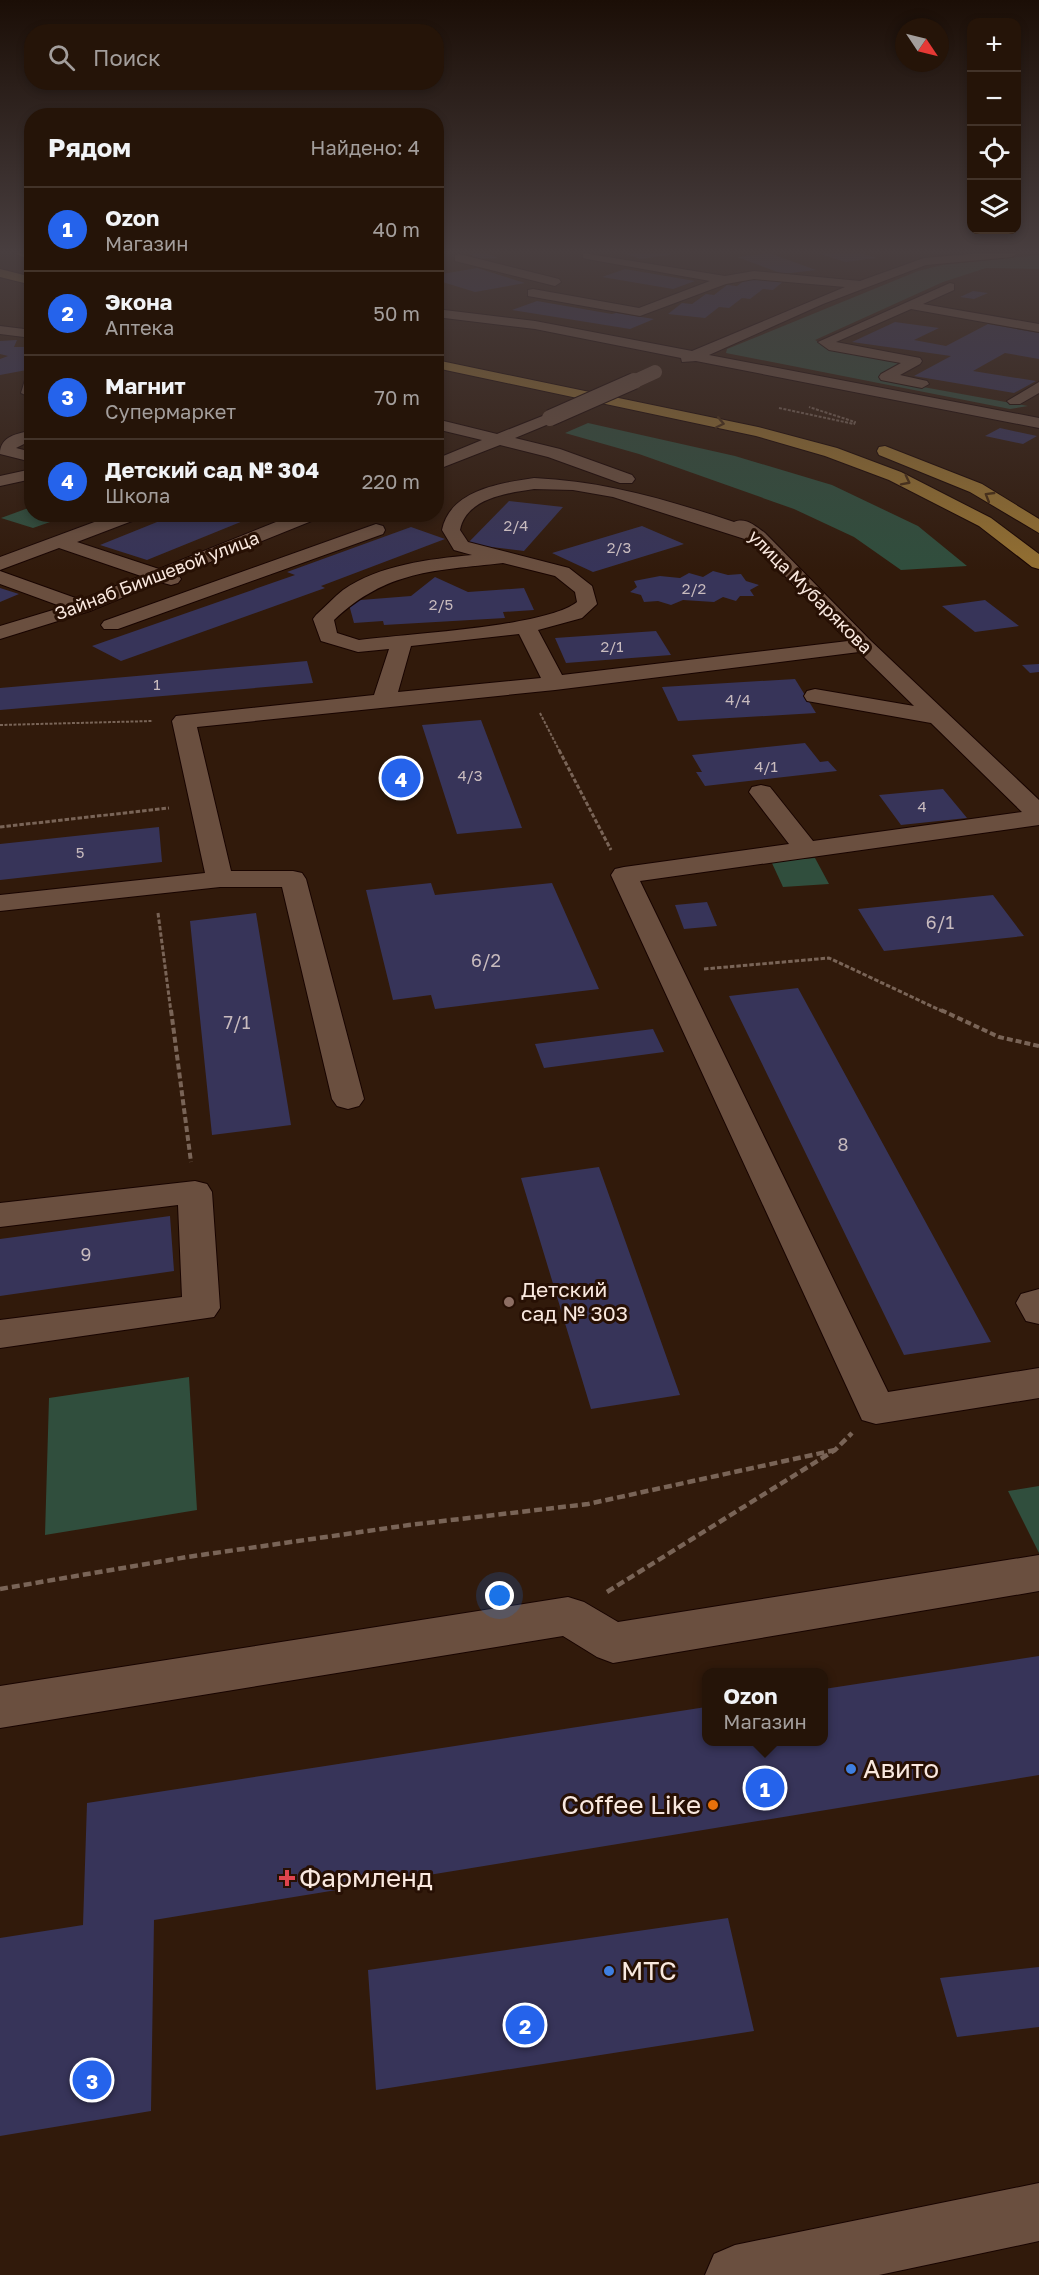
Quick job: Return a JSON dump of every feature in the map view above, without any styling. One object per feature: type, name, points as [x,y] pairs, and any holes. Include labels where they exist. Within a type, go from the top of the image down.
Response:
[{"type":"main road","points":[[481,359],[776,420]]},
{"type":"main road","points":[[444,366],[758,432],[831,452],[895,476],[986,522],[1039,563]]},
{"type":"main road","points":[[873,447],[917,462],[976,488],[1039,527]]},
{"type":"street","points":[[444,462],[686,359]]},
{"type":"street","points":[[703,359],[1038,422]]},
{"type":"street","points":[[905,359],[915,361],[886,377],[933,386]]},
{"type":"street","points":[[1039,387],[1009,400],[1039,406]]},
{"type":"street","name":"улица Мубарякова","points":[[444,426],[554,453],[706,507],[737,523],[758,537],[864,645],[1039,815]]},
{"type":"street","points":[[24,437],[12,441],[6,450],[24,455]]},
{"type":"street","points":[[0,481],[24,476]]},
{"type":"street","points":[[502,557],[437,564],[397,574],[352,593],[323,619],[328,637],[358,646],[526,627],[575,614],[587,604],[585,590],[562,572],[460,546],[451,530],[456,513],[480,495],[501,488],[523,485],[571,485],[658,502],[758,537]]},
{"type":"street","points":[[0,564],[113,522]]},
{"type":"street","name":"Зайнаб Биишевой улица","points":[[0,633],[83,607],[293,522]]},
{"type":"street","points":[[111,625],[376,530]]},
{"type":"street","points":[[59,542],[207,591]]},
{"type":"street","points":[[0,577],[83,607]]},
{"type":"street","points":[[526,627],[555,683]]},
{"type":"street","points":[[384,700],[402,642]]},
{"type":"street","points":[[220,879],[183,721],[555,683],[864,645]]},
{"type":"street","points":[[815,696],[939,717]]},
{"type":"street","points":[[760,792],[807,850]]},
{"type":"street","points":[[1039,815],[624,875],[876,1409],[1039,1383]]},
{"type":"street","points":[[0,903],[220,879],[293,879],[348,1099]]},
{"type":"street","points":[[0,1215],[195,1192],[201,1308],[0,1334]]},
{"type":"street","points":[[1039,1302],[1034,1303],[1039,1311]]},
{"type":"street","points":[[0,1707],[568,1616],[613,1642],[1039,1573]]},
{"type":"street","points":[[735,2275],[1039,2212]]},
{"type":"path","points":[[526,686],[624,875]]},
{"type":"path","points":[[0,725],[183,721]]},
{"type":"path","points":[[0,827],[203,805]]},
{"type":"path","points":[[154,886],[195,1192]]},
{"type":"path","points":[[669,972],[829,958],[999,1037],[1039,1046]]},
{"type":"path","points":[[568,1616],[835,1450],[876,1409]]},
{"type":"path","points":[[0,1589],[187,1557],[409,1525],[588,1504],[835,1450]]},
{"type":"green space","points":[[757,359],[886,359],[904,363],[879,379],[1028,406],[1010,409]]},
{"type":"green space","points":[[588,423],[735,456],[832,485],[918,526],[967,566],[901,570],[854,537],[794,509],[639,454],[565,433]]},
{"type":"green space","points":[[24,510],[24,522],[50,522],[33,528],[1,518]]},
{"type":"green space","points":[[815,858],[829,884],[783,887],[771,861]]},
{"type":"green space","points":[[189,1377],[197,1510],[45,1535],[49,1398]]},
{"type":"green space","points":[[1039,1486],[1039,1553],[1008,1491]]},
{"type":"building","points":[[0,359],[24,359],[24,370],[0,375]]},
{"type":"building","points":[[945,359],[994,359],[973,371],[1036,381],[1014,393],[914,376]]},
{"type":"building","points":[[1000,428],[1037,436],[1023,444],[985,436]]},
{"type":"building","points":[[509,501],[563,507],[524,551],[467,544]]},
{"type":"building","points":[[157,522],[241,522],[147,560],[100,545]]},
{"type":"building","points":[[642,526],[684,544],[593,572],[552,553]]},
{"type":"building","points":[[411,527],[445,539],[321,586],[325,588],[121,661],[92,646],[295,575],[287,572]]},
{"type":"building","points":[[713,571],[728,575],[741,574],[746,581],[759,585],[750,590],[754,596],[740,596],[736,601],[723,597],[714,602],[683,600],[671,605],[658,601],[644,602],[641,595],[630,592],[637,587],[634,581],[660,576],[680,578],[689,573],[703,577]]},
{"type":"building","points":[[435,577],[468,592],[524,588],[534,610],[503,612],[505,618],[384,625],[383,621],[354,623],[348,601],[411,596]]},
{"type":"building","points":[[0,588],[19,594],[0,602]]},
{"type":"building","points":[[985,600],[1019,626],[975,632],[942,606]]},
{"type":"building","points":[[656,631],[671,655],[566,663],[555,638]]},
{"type":"building","points":[[307,661],[313,683],[0,710],[0,688]]},
{"type":"building","points":[[1039,664],[1039,672],[1030,673],[1022,665]]},
{"type":"building","points":[[795,679],[816,713],[678,721],[662,687]]},
{"type":"building","points":[[481,720],[522,828],[457,834],[422,725]]},
{"type":"building","points":[[805,743],[820,762],[828,761],[837,771],[705,786],[696,772],[702,772],[692,755]]},
{"type":"building","points":[[943,789],[967,818],[901,825],[879,795]]},
{"type":"building","points":[[159,827],[162,862],[0,880],[0,844]]},
{"type":"building","points":[[431,883],[435,895],[552,883],[599,989],[435,1009],[431,995],[393,1000],[366,890]]},
{"type":"building","points":[[993,895],[1024,936],[884,951],[858,909]]},
{"type":"building","points":[[707,902],[717,926],[684,929],[675,905]]},
{"type":"building","points":[[256,913],[291,1125],[212,1135],[190,921]]},
{"type":"building","points":[[798,988],[991,1342],[904,1355],[729,996]]},
{"type":"building","points":[[653,1029],[664,1052],[544,1068],[535,1044]]},
{"type":"building","points":[[599,1167],[680,1395],[591,1409],[521,1178]]},
{"type":"building","points":[[170,1216],[174,1271],[0,1296],[0,1239]]},
{"type":"building","points":[[1039,1656],[1039,1775],[154,1920],[151,2111],[0,2136],[0,1938],[83,1925],[87,1803],[702,1708],[702,1746],[828,1746],[828,1688]]},
{"type":"building","points":[[728,1918],[754,2031],[376,2090],[368,1970]]},
{"type":"building","points":[[1039,1967],[1039,2027],[957,2037],[940,1978]]},
{"type":"place","name":"Детский сад № 304","points":[[401,778]]},
{"type":"place","name":"Детский сад № 303","points":[[509,1302]]},
{"type":"place","name":"Авито","points":[[851,1769]]},
{"type":"place","name":"Ozon","points":[[765,1788]]},
{"type":"place","name":"Coffee Like","points":[[713,1805]]},
{"type":"place","name":"Фармленд","points":[[287,1878]]},
{"type":"place","name":"МТС","points":[[609,1971]]},
{"type":"place","name":"Экона","points":[[525,2025]]},
{"type":"place","name":"Магнит","points":[[92,2080]]}]
